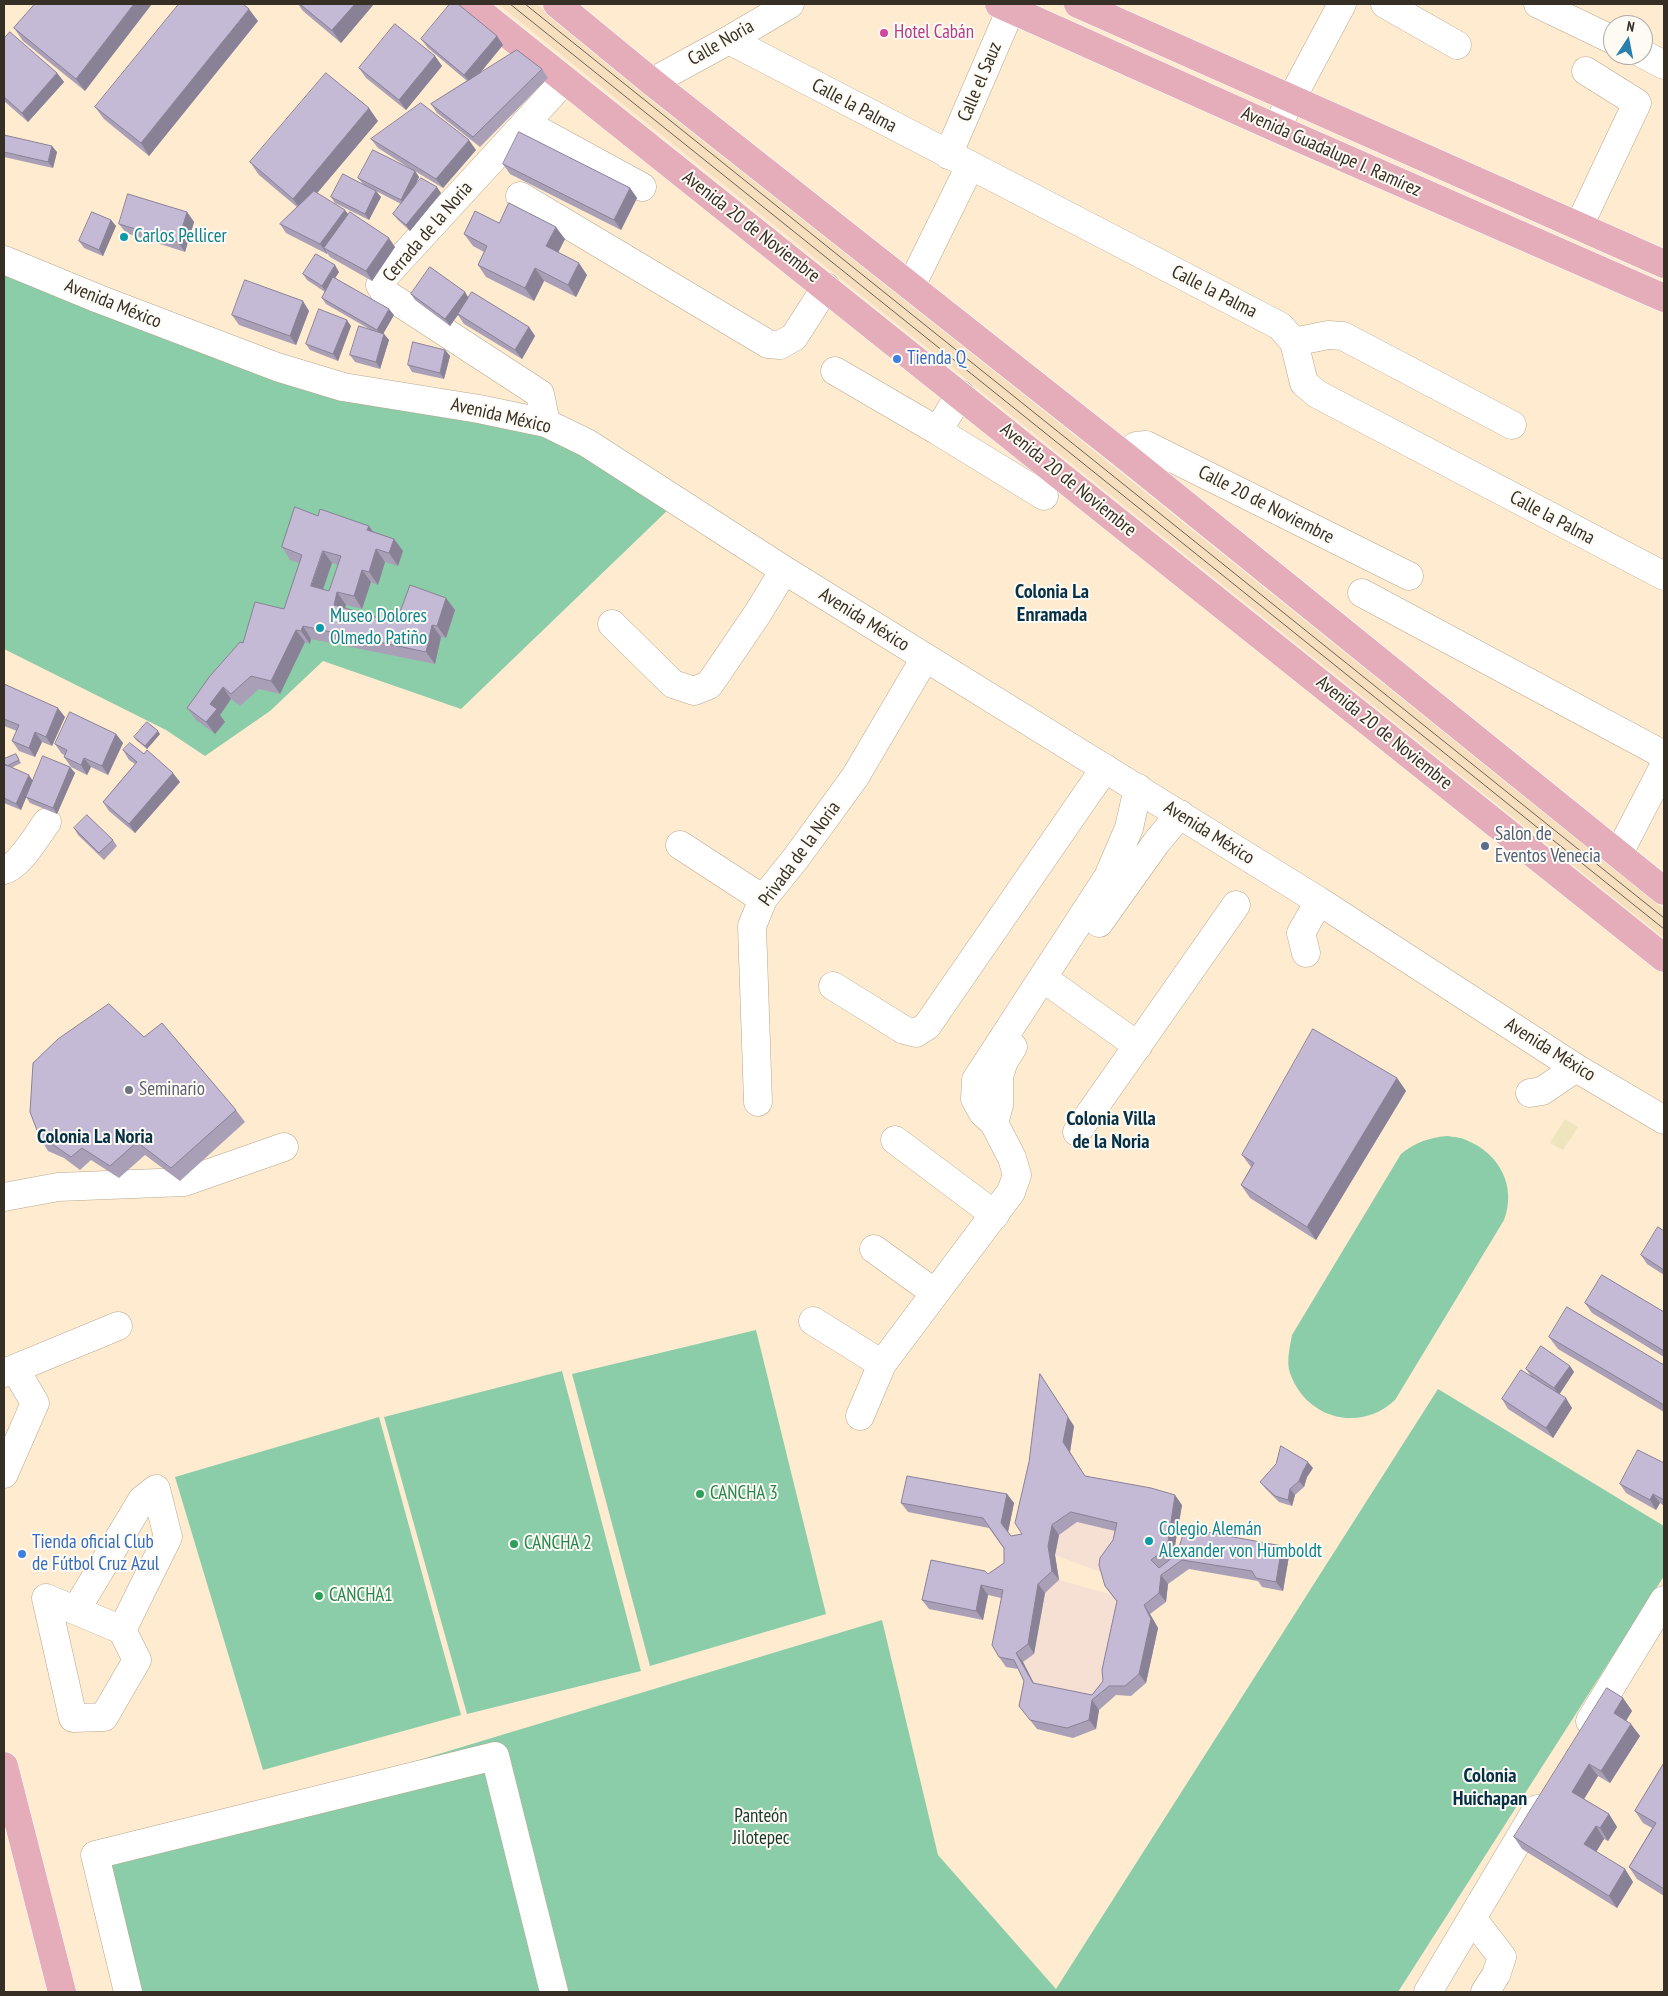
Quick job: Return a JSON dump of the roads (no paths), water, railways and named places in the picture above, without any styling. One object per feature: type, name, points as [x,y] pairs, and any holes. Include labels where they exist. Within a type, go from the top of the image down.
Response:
[{"type":"main road","name":"Avenida 20 de Noviembre","points":[[470,4],[1664,958]]},
{"type":"main road","points":[[557,4],[652,82],[1124,455],[1664,891]]},
{"type":"main road","name":"Avenida Guadalupe I. Ramírez","points":[[1078,4],[1664,264]]},
{"type":"main road","name":"Avenida Guadalupe I. Ramírez","points":[[1005,6],[1276,128],[1664,298]]},
{"type":"main road","points":[[4,1766],[62,1992]]},
{"type":"street","name":"Calle Noria","points":[[652,82],[790,4]]},
{"type":"street","points":[[1276,128],[1342,4]]},
{"type":"street","points":[[1385,4],[1457,44]]},
{"type":"street","points":[[1538,4],[1603,35]]},
{"type":"street","name":"Calle el Sauz","points":[[911,286],[959,160],[1005,6]]},
{"type":"street","name":"Calle la Palma","points":[[729,40],[1280,326],[1294,342],[1304,383],[1317,394],[1664,576]]},
{"type":"street","points":[[1579,226],[1637,103],[1586,71]]},
{"type":"street","name":"Cerrada de la Noria","points":[[546,423],[540,394],[385,293],[380,285],[384,277],[565,80]]},
{"type":"street","points":[[525,123],[642,187]]},
{"type":"street","points":[[520,196],[768,344],[780,345],[794,337],[826,287]]},
{"type":"street","name":"Avenida México","points":[[4,260],[99,299],[277,367],[343,387],[460,406],[546,423],[587,444],[784,570],[1319,901],[1576,1068],[1664,1120]]},
{"type":"street","points":[[1294,342],[1328,335],[1342,336],[1512,425]]},
{"type":"street","points":[[835,370],[1044,496]]},
{"type":"street","points":[[938,431],[960,394]]},
{"type":"street","name":"Calle 20 de Noviembre","points":[[1124,455],[1136,446],[1146,445],[1409,576]]},
{"type":"street","points":[[612,624],[673,684],[694,691],[709,685],[758,613],[784,570]]},
{"type":"street","points":[[1362,593],[1664,755]]},
{"type":"street","name":"Privada de la Noria","points":[[758,1102],[752,926],[763,899],[796,858],[855,777],[925,658]]},
{"type":"street","points":[[1618,853],[1664,766]]},
{"type":"street","points":[[833,986],[904,1030],[916,1033],[927,1026],[1105,768]]},
{"type":"street","points":[[1115,883],[1138,788]]},
{"type":"street","points":[[860,1416],[882,1364],[995,1215],[1011,1192],[1017,1175],[1012,1158],[994,1123],[982,1113],[975,1099],[976,1080],[1026,1016],[1115,883],[1156,843],[1180,814]]},
{"type":"street","points":[[4,870],[7,870],[16,863],[47,822]]},
{"type":"street","points":[[680,845],[763,899]]},
{"type":"street","points":[[1306,954],[1301,933],[1319,901]]},
{"type":"street","points":[[1077,1132],[1236,905]]},
{"type":"street","points":[[1026,1016],[1054,986],[1076,941]]},
{"type":"street","points":[[1054,986],[1138,1046]]},
{"type":"street","points":[[1530,1093],[1542,1091],[1576,1068]]},
{"type":"street","points":[[895,1140],[995,1215]]},
{"type":"street","points":[[4,1197],[58,1188],[184,1182],[284,1146]]},
{"type":"street","points":[[874,1249],[935,1293]]},
{"type":"street","points":[[814,1321],[882,1364]]},
{"type":"street","points":[[4,1474],[35,1402],[10,1371],[118,1326]]},
{"type":"street","points":[[76,1610],[142,1500],[156,1489],[168,1537],[122,1630]]},
{"type":"street","points":[[46,1598],[76,1610],[122,1630],[137,1660],[104,1716],[73,1718],[46,1598]]},
{"type":"street","points":[[1576,1743],[1664,1600]]},
{"type":"street","points":[[128,1992],[95,1855],[495,1756],[554,1992]]},
{"type":"street","points":[[1428,1992],[1550,1786]]},
{"type":"street","points":[[1472,1918],[1502,1957],[1496,1975],[1486,1992]]},
{"type":"tram line","points":[[510,4],[1664,929]]},
{"type":"tram line","points":[[525,4],[1664,918]]},
{"type":"place","name":"Hotel Cabán","points":[[884,33]]},
{"type":"place","name":"Carlos Pellicer","points":[[124,237]]},
{"type":"place","name":"Tienda Q","points":[[897,359]]},
{"type":"place","name":"Museo Dolores Olmedo Patiño","points":[[320,628]]},
{"type":"place","name":"Salon de Eventos Venecia","points":[[1485,846]]},
{"type":"place","name":"Seminario","points":[[129,1090]]},
{"type":"place","name":"CANCHA 3","points":[[700,1494]]},
{"type":"place","name":"Colegio Alemán Alexander von Humboldt","points":[[1149,1541]]},
{"type":"place","name":"CANCHA 2","points":[[514,1544]]},
{"type":"place","name":"Tienda oficial Club de Fútbol Cruz Azul","points":[[22,1554]]},
{"type":"place","name":"CANCHA1","points":[[319,1596]]},
{"type":"district","name":"Colonia La Enramada","points":[[1052,604]]},
{"type":"district","name":"Colonia Villa de la Noria","points":[[1111,1130]]},
{"type":"district","name":"Colonia La Noria","points":[[95,1137]]},
{"type":"district","name":"Colonia Huichapan","points":[[1490,1788]]},
{"type":"park label","name":"Panteón Jilotepec","points":[[761,1828]]}]
